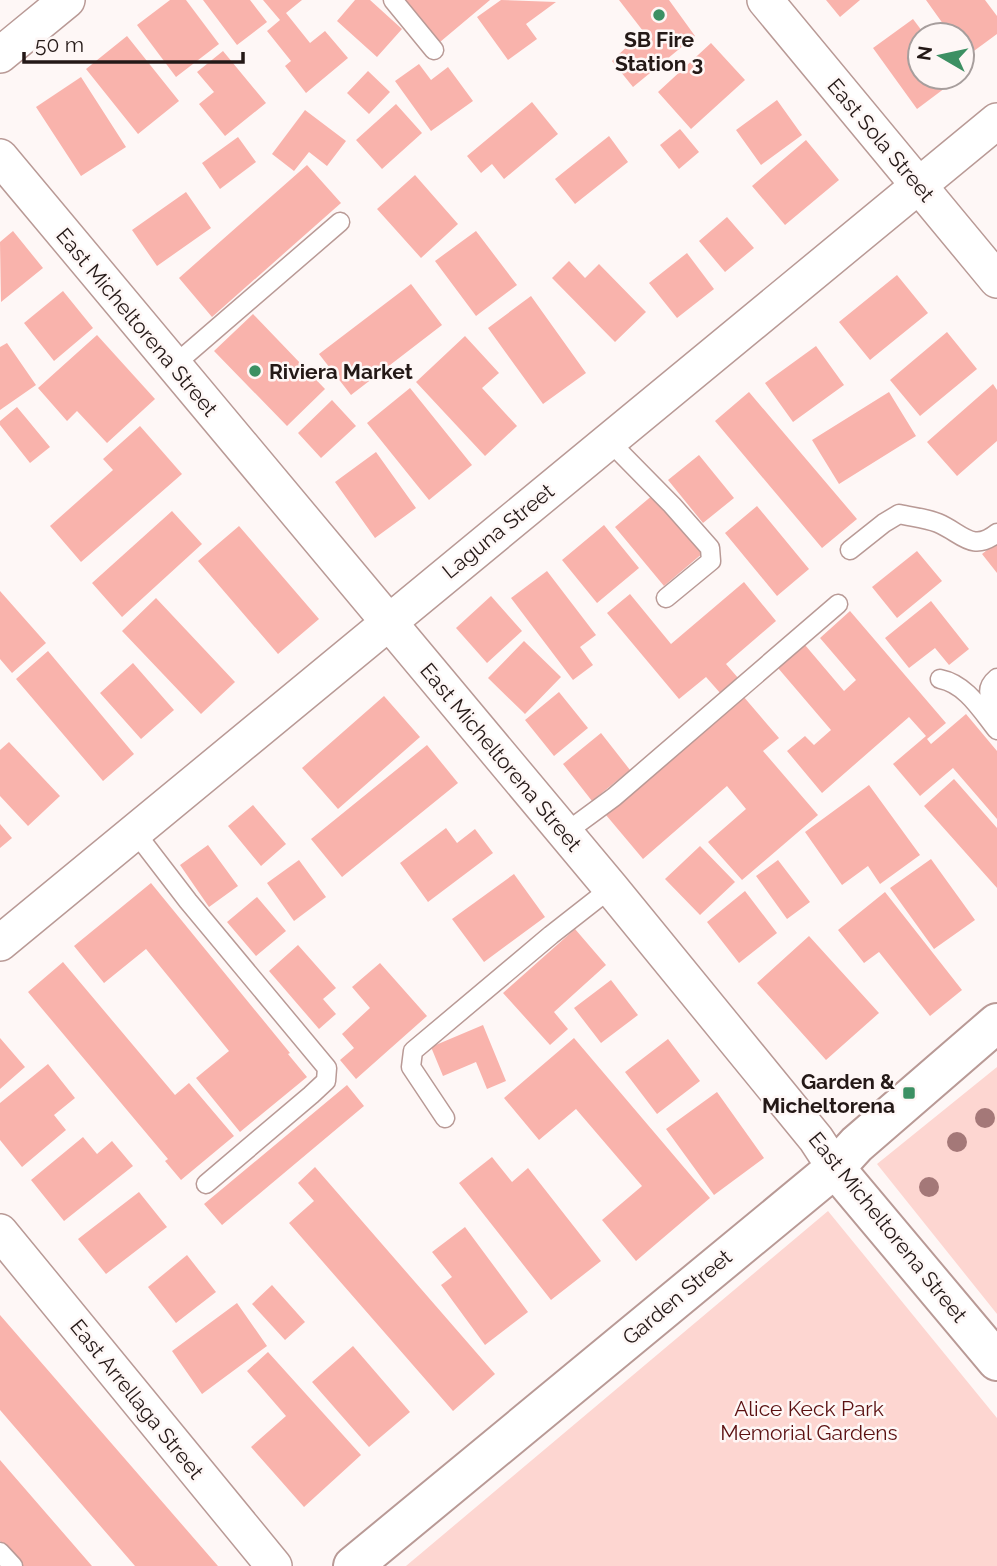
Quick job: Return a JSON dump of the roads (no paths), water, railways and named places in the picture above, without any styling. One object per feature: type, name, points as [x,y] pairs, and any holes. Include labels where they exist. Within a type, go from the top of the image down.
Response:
[{"type":"street","points":[[0,55],[67,0]]},
{"type":"street","name":"East Sola Street","points":[[765,0],[997,280]]},
{"type":"street","name":"Laguna Street","points":[[3,934],[135,832],[997,121]]},
{"type":"street","name":"East Micheltorena Street","points":[[0,157],[611,888],[816,1139],[835,1168],[997,1361]]},
{"type":"street","name":"Garden Street","points":[[353,1566],[835,1168],[857,1144],[997,1023]]},
{"type":"street","name":"East Arrellaga Street","points":[[0,1232],[274,1566]]},
{"type":"lane","points":[[393,0],[434,50]]},
{"type":"lane","points":[[173,366],[340,222]]},
{"type":"lane","points":[[608,440],[710,548],[711,561],[666,598]]},
{"type":"lane","points":[[850,550],[899,514],[936,522],[974,542],[986,541],[997,533]]},
{"type":"lane","points":[[565,833],[614,797],[838,604]]},
{"type":"lane","points":[[940,678],[952,681],[964,691],[997,730]]},
{"type":"lane","points":[[997,678],[988,689],[988,696],[997,708]]},
{"type":"lane","points":[[135,832],[188,901],[327,1068],[326,1081],[206,1184]]},
{"type":"lane","points":[[445,1118],[411,1066],[413,1051],[551,934],[611,888]]},
{"type":"lane","points":[[0,1552],[12,1566]]},
{"type":"place","name":"SB Fire Station 3","points":[[659,15]]},
{"type":"place","name":"Riviera Market","points":[[255,371]]},
{"type":"place","name":"Garden & Micheltorena","points":[[909,1093]]},
{"type":"park label","name":"Alice Keck Park Memorial Gardens","points":[[809,1420]]}]
